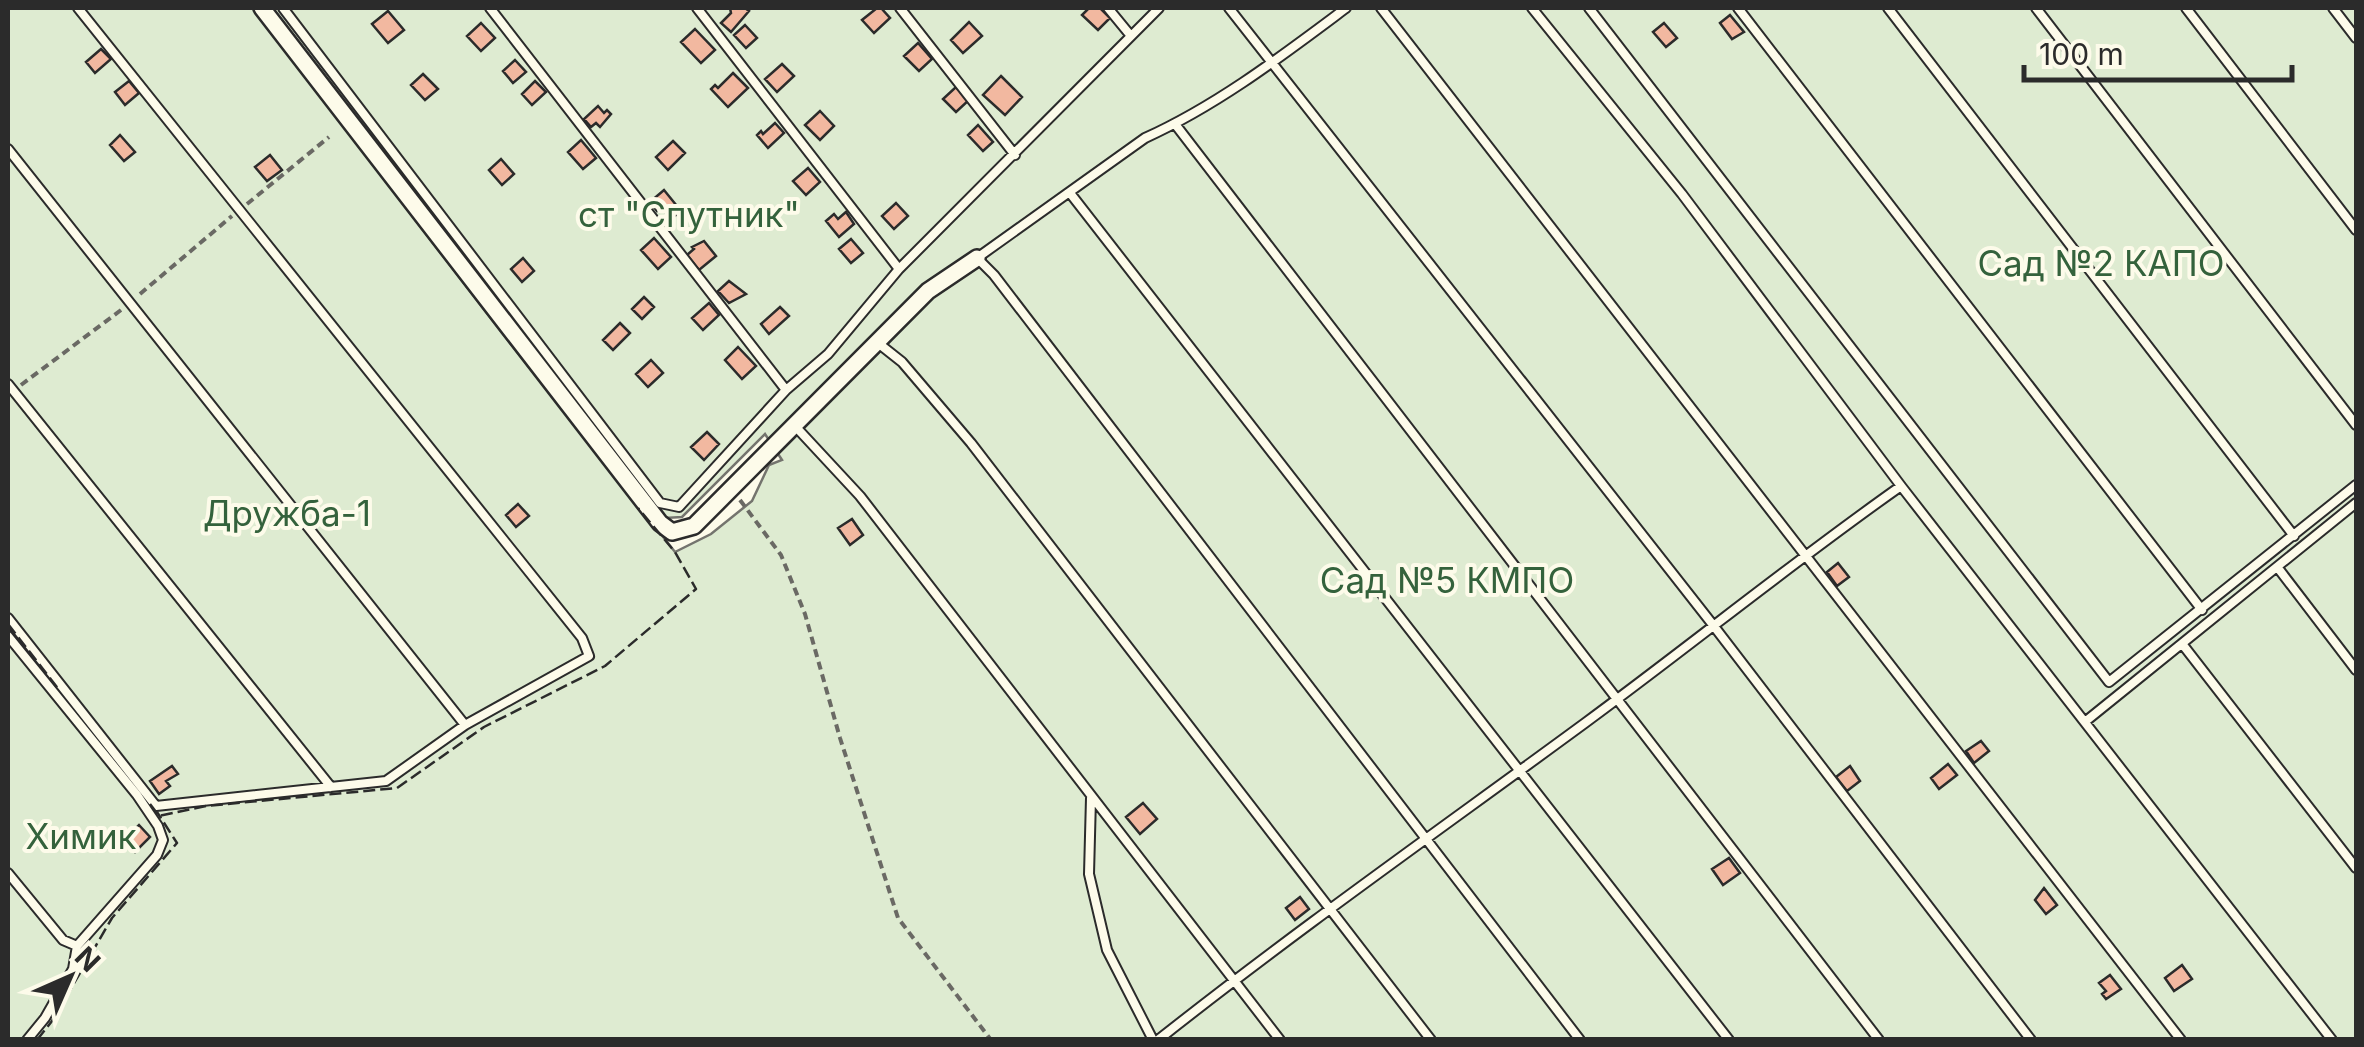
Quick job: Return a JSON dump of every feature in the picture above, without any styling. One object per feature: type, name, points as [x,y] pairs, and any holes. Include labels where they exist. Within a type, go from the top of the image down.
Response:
[{"type":"street","points":[[262,8],[660,523],[672,532],[694,526],[928,292],[977,258]]},
{"type":"lane","points":[[8,618],[156,806],[386,780],[465,725],[589,656],[582,638],[78,8]]},
{"type":"lane","points":[[283,8],[660,502],[680,507],[786,390],[828,354],[899,269],[1158,8]]},
{"type":"lane","points":[[490,8],[786,390]]},
{"type":"lane","points":[[696,8],[899,269]]},
{"type":"lane","points":[[900,8],[1015,155]]},
{"type":"lane","points":[[1108,8],[1131,36]]},
{"type":"lane","points":[[1229,8],[1713,625],[2031,1040]]},
{"type":"lane","points":[[1346,8],[1273,62],[1146,138],[977,258],[994,275],[1580,1040]]},
{"type":"lane","points":[[1381,8],[2182,1040]]},
{"type":"lane","points":[[1532,8],[1682,194],[1901,486],[2332,1040]]},
{"type":"lane","points":[[1589,8],[2108,682],[2356,485]]},
{"type":"lane","points":[[1738,8],[2202,610]]},
{"type":"lane","points":[[1888,8],[2294,536]]},
{"type":"lane","points":[[2036,8],[2356,425]]},
{"type":"lane","points":[[2186,8],[2356,230]]},
{"type":"lane","points":[[2333,8],[2356,38]]},
{"type":"lane","points":[[1174,124],[1879,1040]]},
{"type":"lane","points":[[8,149],[465,725]]},
{"type":"lane","points":[[1070,192],[1729,1040]]},
{"type":"lane","points":[[878,343],[902,362],[971,443],[1431,1040]]},
{"type":"lane","points":[[10,387],[331,787]]},
{"type":"lane","points":[[795,426],[860,496],[1280,1040]]},
{"type":"lane","points":[[1091,798],[1089,874],[1106,950],[1155,1040],[1617,699],[1804,554],[1901,486]]},
{"type":"lane","points":[[2086,721],[2356,504]]},
{"type":"lane","points":[[2278,568],[2356,670]]},
{"type":"lane","points":[[8,636],[137,795],[163,840],[157,854],[77,946],[73,969],[45,1018],[27,1040]]},
{"type":"lane","points":[[2183,645],[2356,868]]},
{"type":"lane","points":[[8,874],[63,940],[77,946]]},
{"type":"path","points":[[10,387],[130,303],[329,137]]},
{"type":"path","points":[[732,488],[781,555],[805,614],[898,918],[991,1040]]},
{"type":"green space","points":[[8,8],[253,8],[675,552],[711,534],[752,501],[769,465],[782,460],[765,434],[682,517],[665,518],[271,8],[2356,8],[2356,1039],[8,1039]]},
{"type":"building","points":[[730,8],[749,11],[731,32],[721,23],[731,13]]},
{"type":"building","points":[[877,8],[890,18],[874,33],[862,20]]},
{"type":"building","points":[[1089,8],[1100,8],[1110,18],[1098,30],[1082,15]]},
{"type":"building","points":[[388,11],[404,30],[388,43],[372,24]]},
{"type":"building","points":[[1730,15],[1744,32],[1732,39],[1720,23]]},
{"type":"building","points":[[969,22],[982,36],[963,53],[951,40]]},
{"type":"building","points":[[481,23],[495,38],[481,51],[467,36]]},
{"type":"building","points":[[1664,23],[1677,38],[1666,47],[1653,32]]},
{"type":"building","points":[[745,25],[757,38],[746,48],[734,35]]},
{"type":"building","points":[[695,29],[715,50],[701,63],[681,42]]},
{"type":"building","points":[[918,43],[932,59],[919,71],[904,56]]},
{"type":"building","points":[[101,49],[111,59],[95,73],[86,62]]},
{"type":"building","points":[[515,60],[526,72],[513,83],[503,71]]},
{"type":"building","points":[[782,64],[794,76],[777,92],[765,79]]},
{"type":"building","points":[[733,73],[748,88],[728,107],[711,89],[715,85],[718,88]]},
{"type":"building","points":[[423,74],[438,89],[425,100],[411,85]]},
{"type":"building","points":[[1001,76],[1022,97],[1005,115],[983,95]]},
{"type":"building","points":[[129,81],[139,93],[125,105],[115,92]]},
{"type":"building","points":[[535,81],[546,92],[532,105],[522,94]]},
{"type":"building","points":[[956,87],[969,100],[956,112],[943,99]]},
{"type":"building","points":[[598,106],[611,114],[600,127],[596,123],[591,127],[584,119]]},
{"type":"building","points":[[820,111],[834,126],[820,140],[805,125]]},
{"type":"building","points":[[775,123],[784,133],[768,148],[757,135]]},
{"type":"building","points":[[978,125],[993,142],[983,151],[968,135]]},
{"type":"building","points":[[120,135],[135,152],[124,161],[110,145]]},
{"type":"building","points":[[581,140],[596,158],[583,169],[568,152]]},
{"type":"building","points":[[673,141],[685,153],[668,170],[656,157]]},
{"type":"building","points":[[270,155],[282,170],[267,181],[255,167]]},
{"type":"building","points":[[501,159],[514,174],[502,185],[489,170]]},
{"type":"building","points":[[808,168],[820,182],[806,195],[793,181]]},
{"type":"building","points":[[664,190],[681,211],[671,219],[650,202]]},
{"type":"building","points":[[896,203],[908,216],[894,229],[882,216]]},
{"type":"building","points":[[846,212],[854,224],[839,237],[826,221],[834,214],[838,219]]},
{"type":"building","points":[[654,238],[671,257],[658,269],[641,250]]},
{"type":"building","points":[[851,239],[863,253],[851,263],[839,249]]},
{"type":"building","points":[[704,241],[716,256],[699,270],[687,255]]},
{"type":"building","points":[[523,258],[534,271],[522,282],[511,269]]},
{"type":"building","points":[[729,281],[746,294],[729,303],[718,291]]},
{"type":"building","points":[[644,297],[654,307],[642,319],[632,309]]},
{"type":"building","points":[[709,303],[719,315],[703,330],[692,318]]},
{"type":"building","points":[[780,307],[789,316],[769,334],[761,324]]},
{"type":"building","points":[[620,323],[630,333],[613,350],[603,340]]},
{"type":"building","points":[[738,347],[756,366],[742,379],[725,360]]},
{"type":"building","points":[[651,360],[663,373],[648,387],[636,374]]},
{"type":"building","points":[[707,432],[719,444],[704,460],[691,447]]},
{"type":"building","points":[[518,504],[529,516],[516,527],[506,515]]},
{"type":"building","points":[[852,519],[863,535],[850,545],[838,528]]},
{"type":"building","points":[[1838,563],[1849,577],[1837,586],[1827,572]]},
{"type":"building","points":[[1981,741],[1989,751],[1974,763],[1966,751]]},
{"type":"building","points":[[1948,764],[1957,775],[1939,789],[1931,778]]},
{"type":"building","points":[[172,766],[178,774],[166,781],[170,786],[159,794],[150,781]]},
{"type":"building","points":[[1850,766],[1860,781],[1847,791],[1836,777]]},
{"type":"building","points":[[1143,803],[1157,819],[1140,834],[1126,817]]},
{"type":"building","points":[[139,825],[150,837],[135,852],[123,841]]},
{"type":"building","points":[[1729,858],[1740,873],[1723,885],[1712,869]]},
{"type":"building","points":[[2044,888],[2057,905],[2046,914],[2035,900]]},
{"type":"building","points":[[1300,897],[1309,909],[1295,920],[1286,908]]},
{"type":"building","points":[[2182,965],[2192,979],[2174,991],[2165,978]]},
{"type":"building","points":[[2110,975],[2121,989],[2106,999],[2102,994],[2106,991],[2099,983]]},
{"type":"fence","points":[[150,804],[159,816],[206,806],[397,788],[484,727],[605,666],[696,589],[675,552],[638,508]]},
{"type":"fence","points":[[8,624],[60,691]]},
{"type":"fence","points":[[37,1040],[112,918],[177,843],[157,812]]},
{"type":"park label","name":"ст \"Спутник\"","points":[[689,215]]},
{"type":"park label","name":"Сад №2 КАПО","points":[[2101,264]]},
{"type":"park label","name":"Дружба-1","points":[[287,514]]},
{"type":"park label","name":"Сад №5 КМПО","points":[[1447,581]]},
{"type":"park label","name":"Химик","points":[[81,837]]}]
